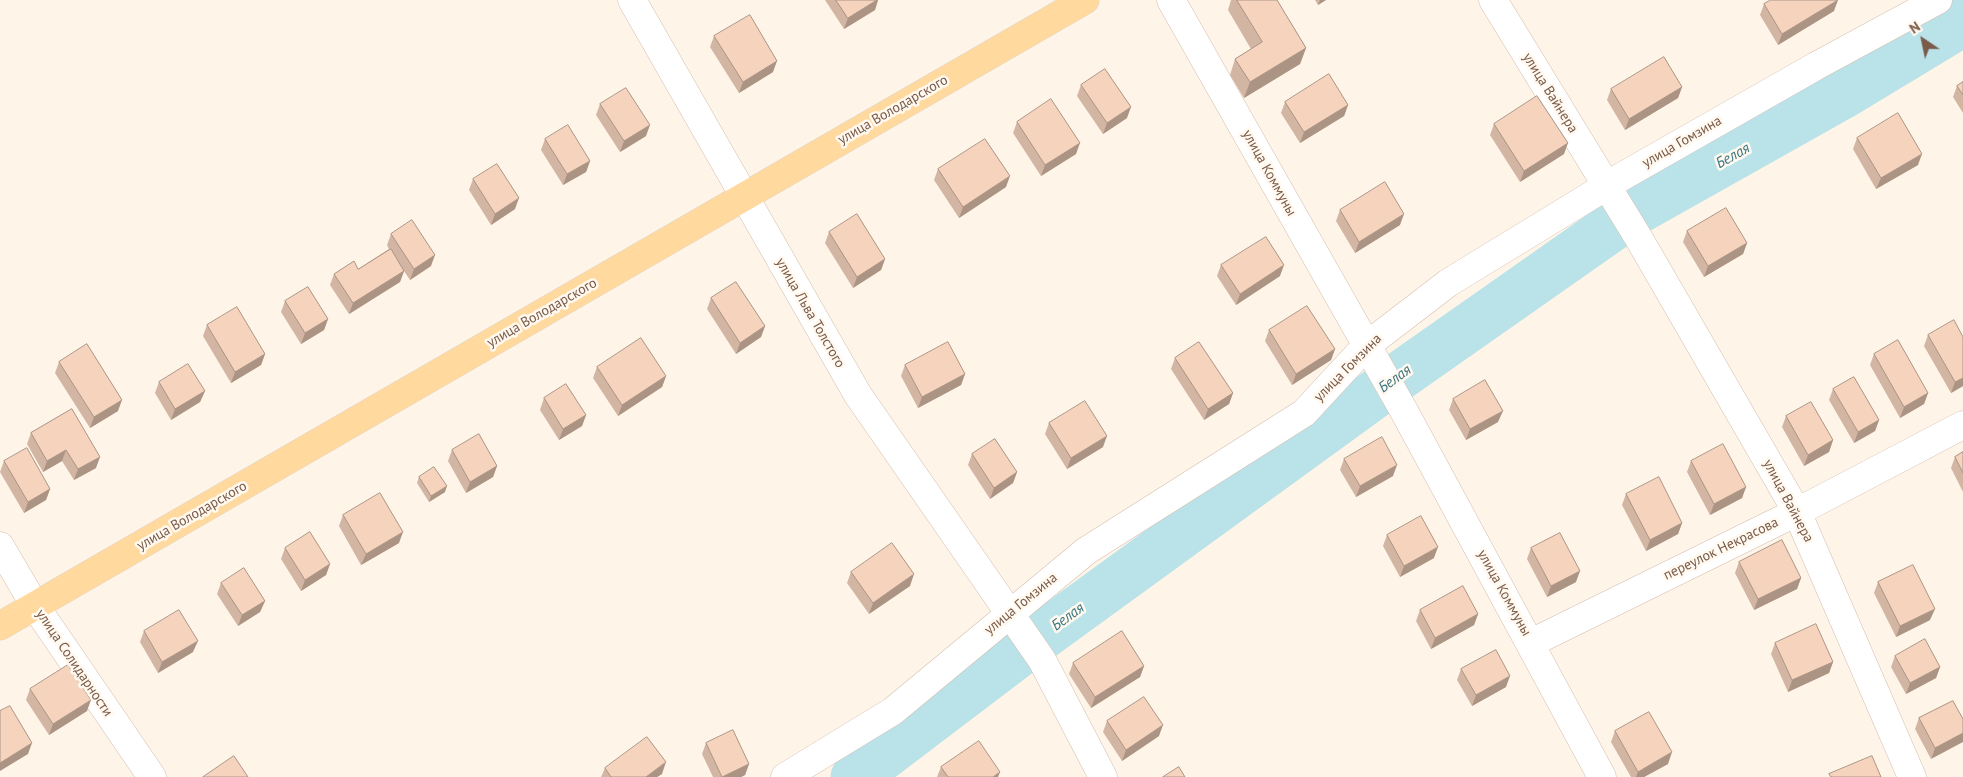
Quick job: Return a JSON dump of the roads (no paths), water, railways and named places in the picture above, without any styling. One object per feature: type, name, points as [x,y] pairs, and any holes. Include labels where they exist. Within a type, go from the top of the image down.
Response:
[{"type":"main road","name":"улица Володарского","points":[[0,626],[1084,0]]},
{"type":"street","name":"улица Льва Толстого","points":[[632,0],[858,395],[1042,660],[1103,777]]},
{"type":"street","name":"улица Коммуны","points":[[1171,0],[1404,411],[1602,777]]},
{"type":"street","name":"улица Вайнера","points":[[1493,0],[1638,237],[1796,512],[1912,777]]},
{"type":"street","name":"улица Гомзина","points":[[785,777],[893,710],[1086,551],[1304,413],[1366,346],[1448,283],[1607,186],[1816,66],[1938,0]]},
{"type":"street","name":"переулок Некрасова","points":[[1531,644],[1796,512],[1963,425]]},
{"type":"street","name":"улица Солидарности","points":[[0,546],[35,606],[152,777]]},
{"type":"waterway","name":"Белая","points":[[855,777],[1021,651],[1401,375],[1632,213],[1842,95],[1963,22]]}]
